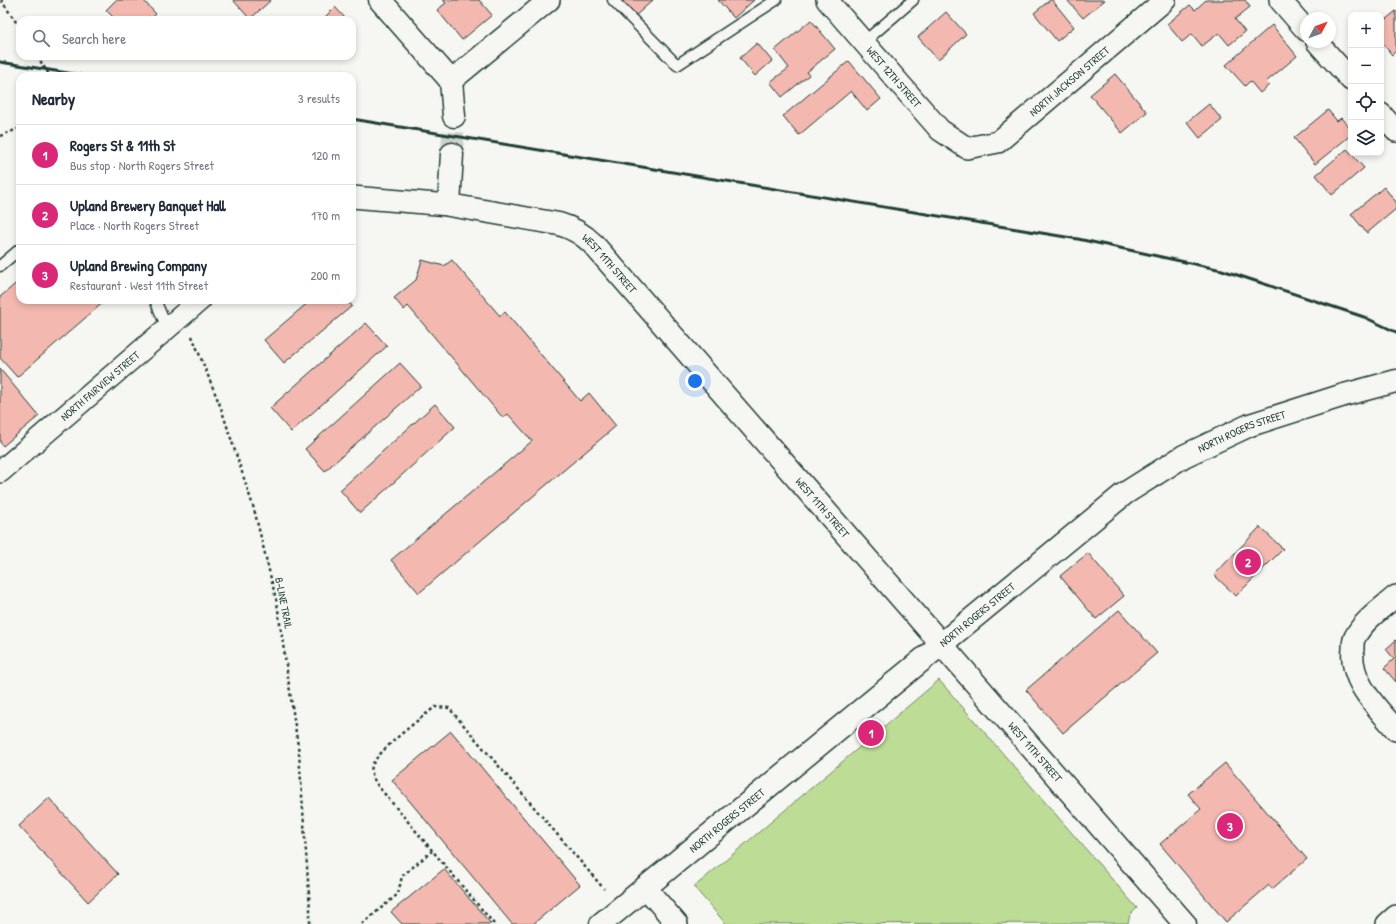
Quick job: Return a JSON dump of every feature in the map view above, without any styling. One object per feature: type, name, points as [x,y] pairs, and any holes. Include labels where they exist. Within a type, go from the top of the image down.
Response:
[{"type":"street","points":[[380,0],[451,81],[454,116]]},
{"type":"street","points":[[451,81],[549,0]]},
{"type":"street","name":"WEST 12TH STREET","points":[[827,0],[940,130],[967,148]]},
{"type":"street","name":"NORTH JACKSON STREET","points":[[967,148],[998,142],[1165,0]]},
{"type":"street","points":[[1280,0],[1300,23]]},
{"type":"street","points":[[1322,48],[1348,77]]},
{"type":"street","points":[[1384,117],[1396,131]]},
{"type":"street","points":[[356,198],[450,205],[452,154]]},
{"type":"street","name":"WEST 11TH STREET","points":[[450,205],[559,224],[572,228],[584,235],[1185,924]]},
{"type":"street","name":"NORTH FAIRVIEW STREET","points":[[0,472],[195,304]]},
{"type":"street","name":"NORTH ROGERS STREET","points":[[601,924],[1124,494],[1184,456],[1250,425],[1344,395],[1396,381]]},
{"type":"street","points":[[1396,596],[1369,619],[1354,639],[1352,652],[1354,668],[1367,696],[1396,730]]},
{"type":"street","points":[[646,887],[677,924]]},
{"type":"street","points":[[1387,924],[1396,916]]},
{"type":"lane","points":[[613,0],[677,65],[776,0]]},
{"type":"lane","points":[[864,42],[913,0]]},
{"type":"lane","points":[[0,266],[16,252]]},
{"type":"lane","points":[[157,304],[167,328]]},
{"type":"path","points":[[1,0],[16,22]]},
{"type":"path","points":[[40,60],[47,72]]},
{"type":"path","points":[[0,136],[16,130]]},
{"type":"path","name":"B-LINE TRAIL","points":[[183,315],[221,408],[254,509],[277,603],[299,753],[310,924]]},
{"type":"path","points":[[494,924],[378,786],[372,776],[372,766],[378,755],[435,707],[449,708],[604,889]]},
{"type":"path","points":[[362,924],[398,894],[402,876],[432,851]]},
{"type":"green space","points":[[939,680],[1137,908],[1130,915],[1128,923],[726,924],[694,887]]},
{"type":"building","points":[[116,0],[143,0],[156,14],[154,16],[112,16],[106,10]]},
{"type":"building","points":[[233,0],[271,0],[253,16],[247,16]]},
{"type":"building","points":[[443,0],[479,0],[492,15],[462,40],[437,10],[446,3]]},
{"type":"building","points":[[617,0],[653,0],[633,18]]},
{"type":"building","points":[[718,0],[754,0],[734,18]]},
{"type":"building","points":[[1052,0],[1074,27],[1057,41],[1034,13]]},
{"type":"building","points":[[1067,0],[1105,0],[1083,18]]},
{"type":"building","points":[[1206,0],[1245,0],[1250,7],[1235,19],[1245,32],[1229,45],[1219,33],[1202,46],[1192,34],[1182,42],[1167,24],[1190,5],[1195,10]]},
{"type":"building","points":[[335,7],[343,16],[326,16]]},
{"type":"building","points":[[1396,11],[1396,51],[1392,55],[1384,45],[1384,21]]},
{"type":"building","points":[[946,12],[966,34],[938,60],[918,37]]},
{"type":"building","points":[[811,20],[835,49],[807,72],[809,75],[782,97],[770,82],[789,68],[775,50]]},
{"type":"building","points":[[1272,25],[1297,56],[1266,82],[1269,85],[1260,93],[1250,81],[1245,86],[1226,65]]},
{"type":"building","points":[[757,43],[772,61],[755,76],[740,58]]},
{"type":"building","points":[[849,61],[881,99],[867,111],[851,91],[799,135],[783,116]]},
{"type":"building","points":[[1115,74],[1147,112],[1122,133],[1090,95]]},
{"type":"building","points":[[1209,104],[1222,120],[1200,138],[1187,122]]},
{"type":"building","points":[[1328,110],[1337,121],[1341,118],[1348,126],[1348,137],[1315,164],[1294,138]]},
{"type":"building","points":[[1347,149],[1348,156],[1353,156],[1364,168],[1332,195],[1316,175]]},
{"type":"building","points":[[1384,187],[1396,202],[1396,209],[1367,233],[1351,214]]},
{"type":"building","points":[[422,260],[444,266],[452,260],[500,316],[505,312],[580,401],[589,393],[616,426],[419,593],[391,560],[532,441],[508,414],[503,418],[408,306],[404,310],[394,298],[416,280]]},
{"type":"building","points":[[16,283],[16,304],[101,304],[17,377],[0,358],[0,297]]},
{"type":"building","points":[[306,304],[350,304],[352,306],[284,363],[264,340]]},
{"type":"building","points":[[366,323],[387,346],[291,432],[270,408]]},
{"type":"building","points":[[400,363],[421,386],[325,471],[305,449]]},
{"type":"building","points":[[0,369],[39,416],[3,446],[0,442]]},
{"type":"building","points":[[435,404],[455,427],[360,513],[340,490]]},
{"type":"building","points":[[1260,527],[1283,549],[1236,596],[1214,575]]},
{"type":"building","points":[[1088,553],[1124,596],[1096,619],[1060,576]]},
{"type":"building","points":[[1119,610],[1157,653],[1063,733],[1026,690]]},
{"type":"building","points":[[1396,640],[1396,682],[1384,668],[1394,659],[1386,649]]},
{"type":"building","points":[[451,731],[580,885],[533,924],[512,924],[392,780]]},
{"type":"building","points":[[1225,763],[1307,859],[1272,889],[1269,885],[1226,922],[1160,844],[1201,809],[1188,794]]},
{"type":"building","points":[[49,798],[118,874],[88,902],[19,826]]},
{"type":"building","points":[[444,869],[491,924],[402,924],[391,912]]},
{"type":"tunnel","points":[[452,154],[454,116]]},
{"type":"railway","points":[[0,62],[61,72]]},
{"type":"railway","points":[[356,120],[1078,239],[1222,270],[1364,317],[1396,332]]},
{"type":"place","name":"Upland Brewery Banquet Hall","points":[[1248,562]]},
{"type":"place","name":"Rogers St & 11th St","points":[[871,733]]},
{"type":"place","name":"Upland Brewing Company","points":[[1230,826]]}]
